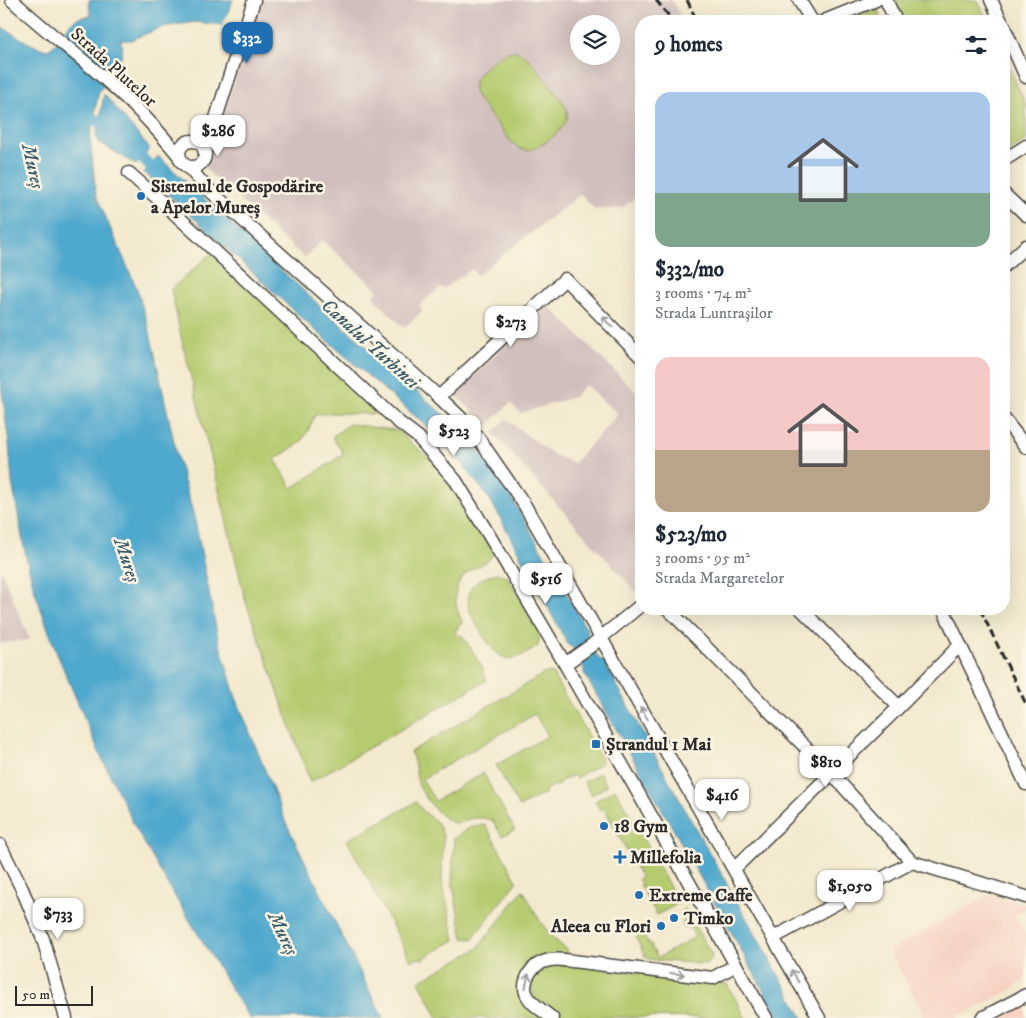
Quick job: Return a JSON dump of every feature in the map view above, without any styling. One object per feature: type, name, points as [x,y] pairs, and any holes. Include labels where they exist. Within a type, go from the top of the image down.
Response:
[{"type":"street","name":"Strada Plutelor","points":[[12,0],[109,82],[168,142],[188,155]]},
{"type":"street","points":[[188,155],[204,159],[214,120],[254,0]]},
{"type":"street","points":[[799,0],[808,15]]},
{"type":"street","points":[[839,15],[876,0]]},
{"type":"street","points":[[886,0],[893,15]]},
{"type":"street","points":[[991,0],[998,15]]},
{"type":"street","points":[[1010,41],[1026,77]]},
{"type":"street","points":[[188,155],[214,120]]},
{"type":"street","points":[[188,155],[198,142],[205,152]]},
{"type":"street","points":[[1010,156],[1026,146]]},
{"type":"street","points":[[188,155],[198,178],[206,187],[439,397],[479,439],[524,504],[596,641],[734,868],[819,1018]]},
{"type":"street","points":[[129,173],[397,420],[418,436],[456,481],[569,662],[766,1018]]},
{"type":"street","points":[[1010,200],[1026,215]]},
{"type":"street","points":[[1010,261],[1026,246]]},
{"type":"street","points":[[439,397],[565,279],[635,351]]},
{"type":"street","points":[[1010,427],[1026,447]]},
{"type":"street","points":[[569,662],[635,610]]},
{"type":"street","points":[[674,615],[831,773],[912,862],[1026,898]]},
{"type":"street","points":[[807,615],[900,707]]},
{"type":"street","points":[[946,615],[1026,784]]},
{"type":"street","points":[[734,868],[900,707],[960,645]]},
{"type":"street","points":[[0,845],[22,888],[43,939],[66,1018]]},
{"type":"street","points":[[773,938],[912,862]]},
{"type":"street","points":[[552,1018],[532,1001],[526,993],[525,984],[529,973],[536,966],[548,960],[558,959],[713,978],[736,965]]},
{"type":"street","points":[[982,1018],[1026,995]]},
{"type":"shaded area","points":[[261,0],[672,0],[680,15],[635,15],[635,198],[622,208],[595,210],[581,194],[477,275],[472,269],[443,289],[441,287],[419,305],[423,310],[404,328],[373,297],[378,290],[322,240],[305,258],[205,169]]},
{"type":"shaded area","points":[[546,303],[635,391],[635,591],[493,433],[506,419],[552,454],[574,463],[618,414],[585,385],[574,397],[521,413],[510,403],[487,426],[456,395]]},
{"type":"shaded area","points":[[0,568],[30,640],[0,643]]},
{"type":"shaded area","points":[[991,894],[1026,905],[1026,908],[1014,915],[1026,935],[1026,978],[1010,991],[955,1018],[926,1018],[889,951]]},
{"type":"shaded area","points":[[1026,1001],[1026,1018],[996,1018],[1007,1012]]},
{"type":"green space","points":[[894,0],[977,0],[985,15],[901,15]]},
{"type":"green space","points":[[873,9],[878,10],[880,15],[862,15]]},
{"type":"green space","points":[[516,51],[529,59],[563,102],[567,111],[565,122],[557,133],[537,147],[526,150],[512,143],[478,99],[474,90],[475,80],[488,65],[508,52]]},
{"type":"green space","points":[[1010,69],[1026,105],[1026,141],[1010,151]]},
{"type":"green space","points":[[212,253],[377,407],[374,414],[331,413],[315,415],[300,443],[275,459],[292,488],[344,454],[332,437],[349,424],[394,430],[435,463],[453,483],[493,550],[487,561],[468,572],[462,578],[458,583],[455,596],[457,610],[463,623],[455,630],[459,637],[462,635],[484,670],[482,672],[487,680],[310,782],[245,599],[171,289]]},
{"type":"green space","points":[[496,573],[508,577],[540,634],[538,646],[515,658],[506,658],[495,651],[479,629],[469,609],[468,602],[472,587],[482,579]]},
{"type":"green space","points":[[545,673],[552,673],[603,762],[576,778],[573,775],[558,783],[559,785],[556,787],[554,785],[545,790],[546,793],[519,807],[496,765],[548,736],[535,714],[422,779],[435,801],[483,773],[515,830],[502,836],[492,820],[475,818],[454,823],[443,817],[420,788],[410,752]]},
{"type":"green space","points":[[600,773],[607,786],[591,795],[584,782]]},
{"type":"green space","points":[[615,789],[679,903],[657,915],[640,885],[638,879],[641,877],[604,808],[600,810],[595,801]]},
{"type":"green space","points":[[416,802],[423,811],[438,823],[443,836],[442,881],[455,940],[422,959],[417,958],[411,961],[347,840]]},
{"type":"green space","points":[[472,826],[486,826],[517,881],[472,939],[463,938],[452,881],[454,838]]},
{"type":"green space","points":[[523,890],[540,921],[551,936],[568,951],[567,955],[525,971],[520,979],[519,992],[523,1001],[530,1009],[543,1018],[438,1018],[419,981],[477,949]]},
{"type":"green space","points":[[685,909],[712,955],[711,959],[707,963],[701,964],[646,958],[636,938],[643,934],[648,944],[650,943],[653,946],[651,947],[658,958],[695,937],[689,926],[685,928],[682,922],[686,920],[681,911]]},
{"type":"green space","points":[[557,963],[727,984],[746,1018],[561,1018],[536,999],[530,984],[533,976],[543,967]]},
{"type":"water","name":"Mureș","points":[[89,0],[233,0],[222,25],[195,22],[163,27],[131,40],[120,40],[123,47],[121,57],[112,76],[99,91],[90,138],[96,195],[137,289],[149,328],[178,460],[195,520],[218,638],[235,695],[287,825],[383,1018],[249,1018],[168,885],[134,825],[98,750],[55,649],[35,592],[25,553],[12,482],[0,377],[0,26],[29,43],[48,50],[75,20],[91,16]]},
{"type":"water","points":[[104,94],[150,149],[136,165],[99,142],[98,138],[96,138]]},
{"type":"water","name":"Canalul Turbinei","points":[[158,156],[318,304],[455,425],[488,463],[506,488],[588,632],[587,638],[599,659],[604,661],[677,796],[803,1018],[779,1018],[584,673],[579,657],[574,649],[568,645],[491,501],[458,458],[438,436],[307,323],[144,172]]},
{"type":"waterway","name":"Canalul Turbinei","points":[[80,112],[89,114],[110,132]]},
{"type":"waterway","name":"Canalul Turbinei","points":[[130,148],[162,175]]},
{"type":"railway","points":[[656,0],[668,15]]},
{"type":"railway","points":[[687,0],[694,15]]},
{"type":"railway","points":[[983,615],[1026,704]]},
{"type":"place","name":"Sistemul de Gospodărire a Apelor Mureș","points":[[141,196]]},
{"type":"place","name":"Ștrandul 1 Mai","points":[[596,744]]},
{"type":"place","name":"18 Gym","points":[[604,826]]},
{"type":"place","name":"Millefolia","points":[[620,857]]},
{"type":"place","name":"Extreme Caffe","points":[[639,895]]},
{"type":"place","name":"Timko","points":[[674,918]]},
{"type":"place","name":"Aleea cu Flori","points":[[661,926]]}]
